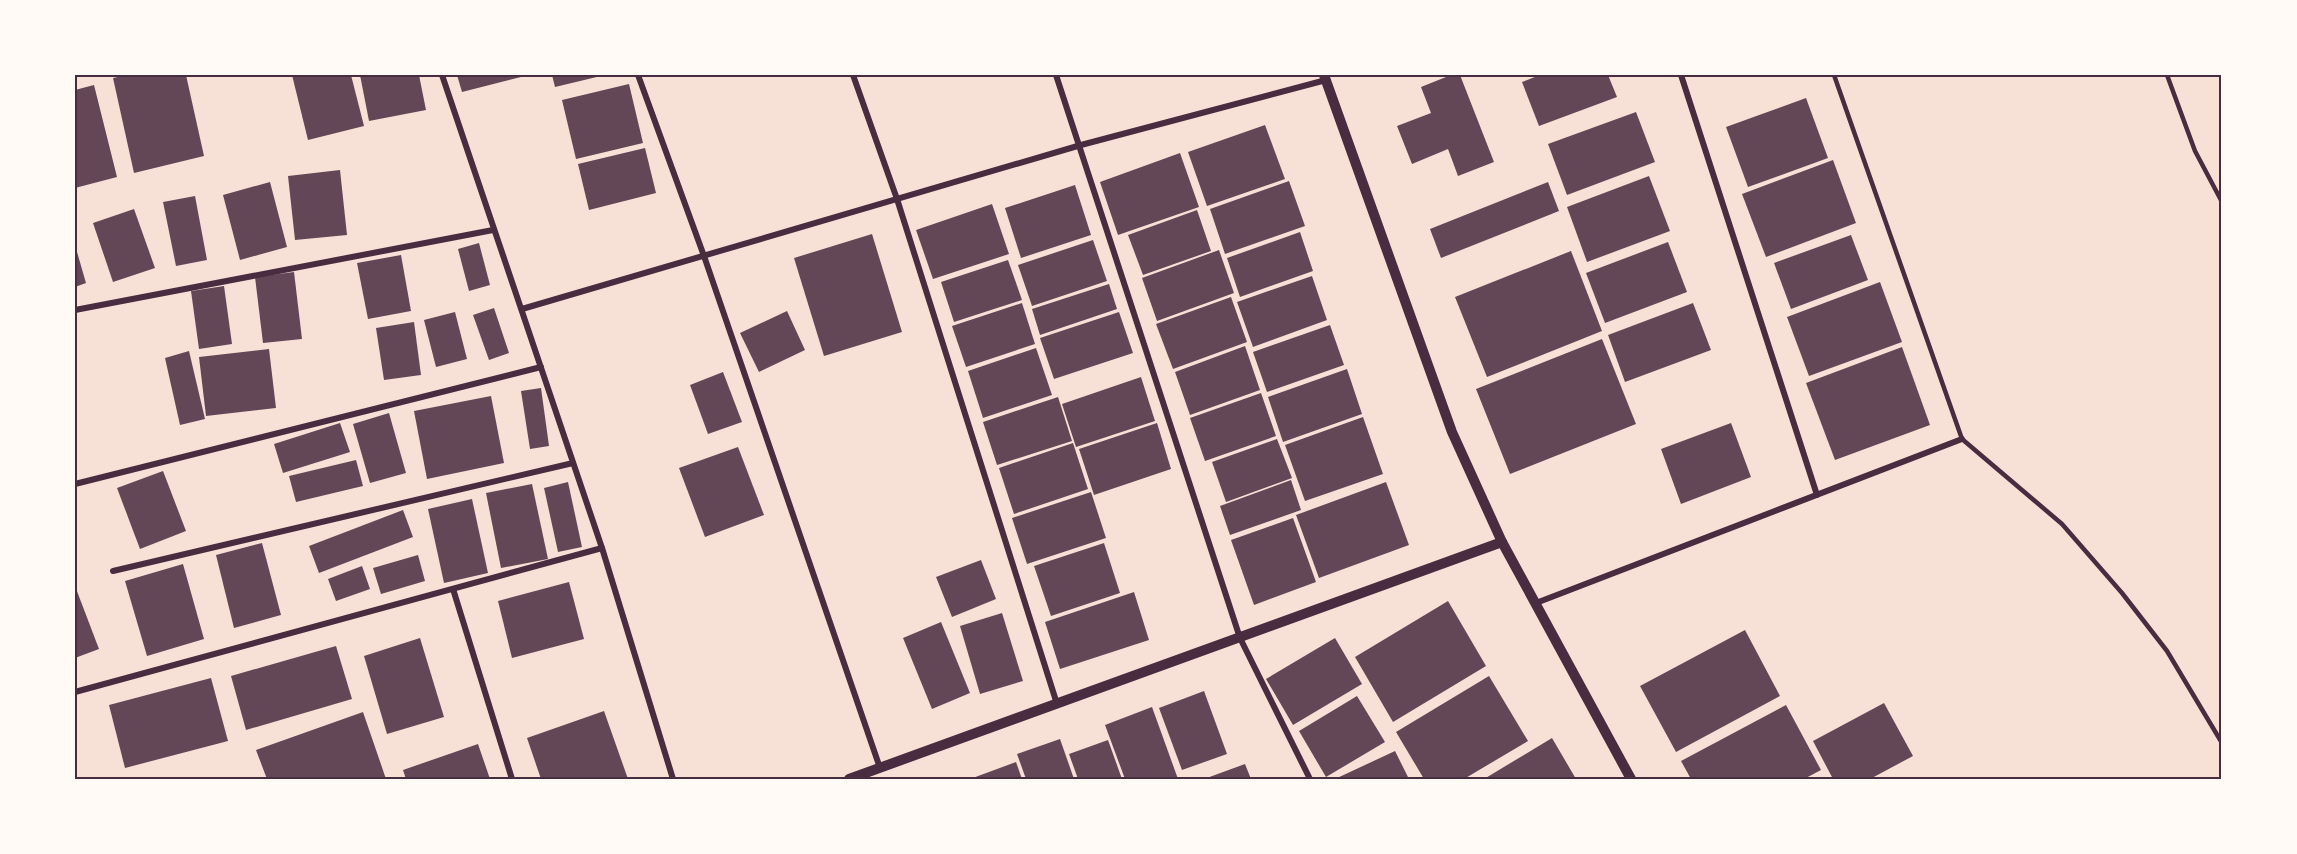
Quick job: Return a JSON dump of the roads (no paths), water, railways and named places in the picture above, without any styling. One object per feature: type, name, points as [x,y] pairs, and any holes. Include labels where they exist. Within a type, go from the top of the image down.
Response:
[{"type":"street","points":[[442,75],[602,548],[673,779]]},
{"type":"street","points":[[638,75],[704,256],[880,768]]},
{"type":"street","points":[[853,75],[897,199],[1057,704]]},
{"type":"street","points":[[1056,75],[1081,144],[1240,638],[1310,779]]},
{"type":"street","points":[[1681,75],[1817,495]]},
{"type":"street","points":[[522,309],[1081,144],[1325,77],[1452,432],[1502,542],[1631,779]]},
{"type":"street","points":[[75,310],[493,230]]},
{"type":"street","points":[[75,484],[541,367]]},
{"type":"street","points":[[1536,603],[1962,439]]},
{"type":"street","points":[[113,571],[573,464]]},
{"type":"street","points":[[849,779],[1502,542]]},
{"type":"street","points":[[75,692],[602,548]]},
{"type":"street","points":[[453,589],[512,779]]},
{"type":"lane","points":[[1834,75],[1962,439],[2062,524],[2115,585],[2167,651],[2222,743]]},
{"type":"lane","points":[[2167,75],[2195,151],[2222,202]]}]
